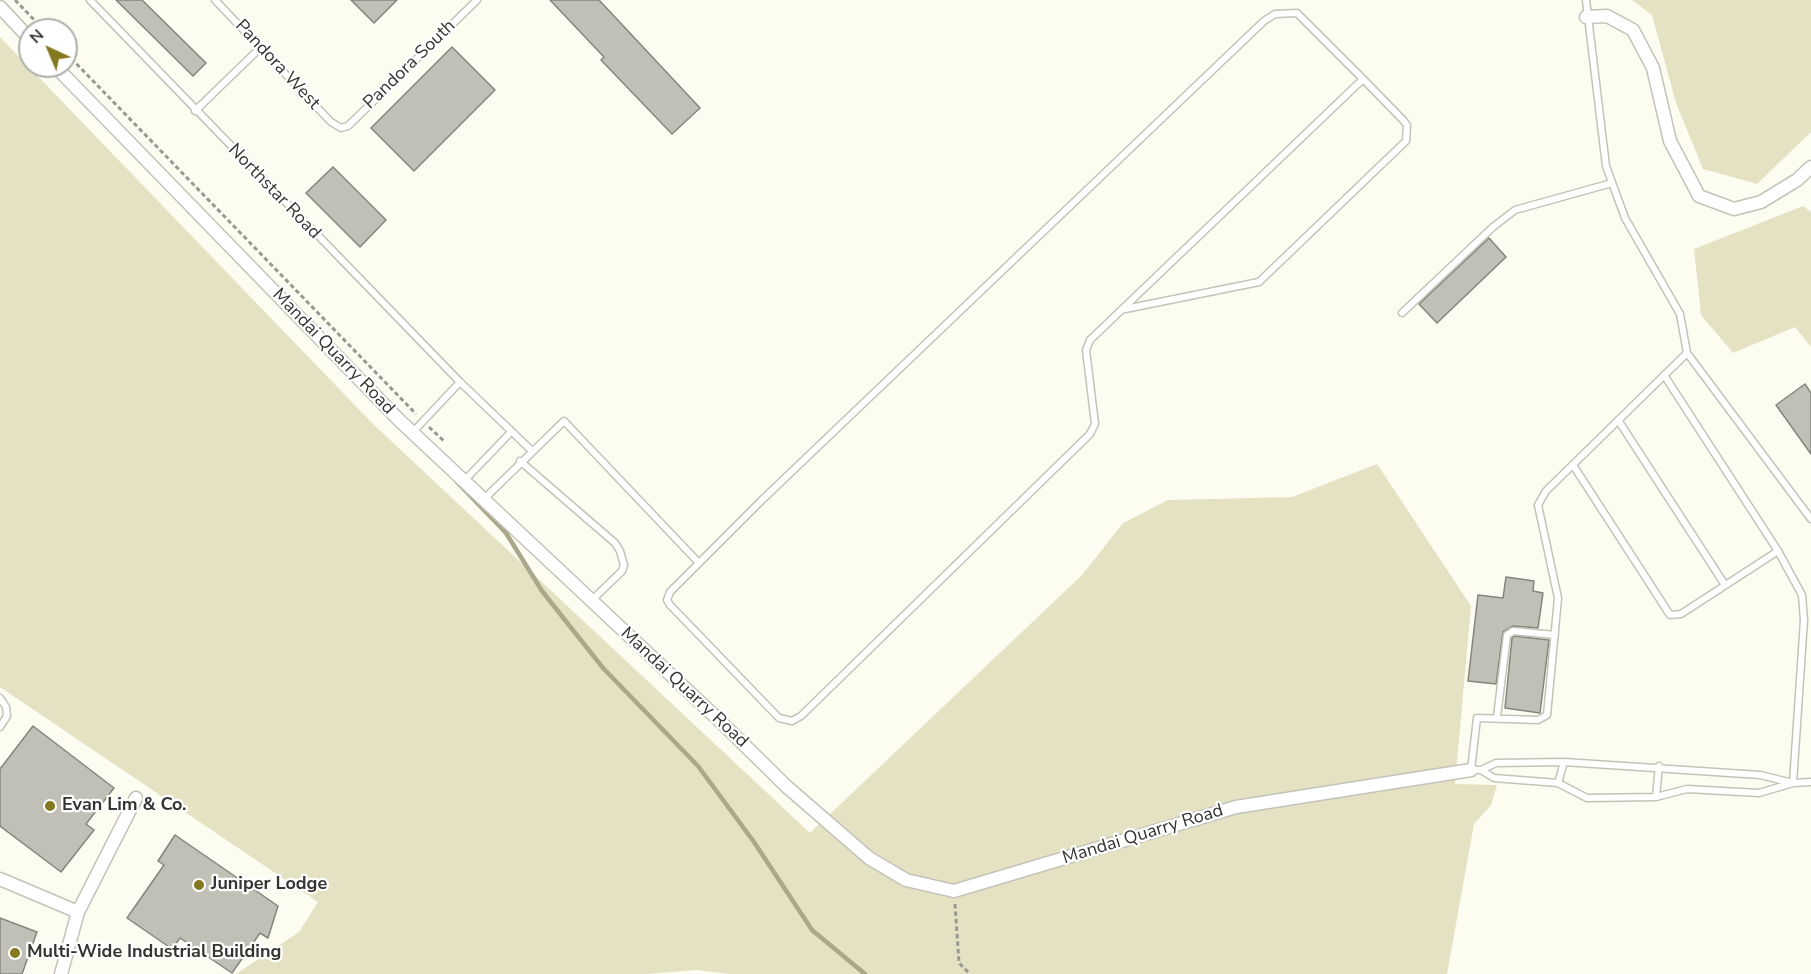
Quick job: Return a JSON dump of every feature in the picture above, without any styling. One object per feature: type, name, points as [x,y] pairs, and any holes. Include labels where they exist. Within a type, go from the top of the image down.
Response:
[{"type":"street","points":[[0,7],[18,26]]},
{"type":"street","points":[[1586,17],[1607,15],[1633,30],[1653,68],[1670,141],[1699,196],[1734,209],[1761,202],[1797,180],[1811,167]]},
{"type":"street","name":"Mandai Quarry Road","points":[[66,78],[121,137],[412,433],[786,786],[869,858],[906,880],[954,891],[1236,807],[1476,770]]},
{"type":"street","points":[[61,974],[78,912],[136,798]]},
{"type":"street","points":[[0,879],[78,912]]},
{"type":"lane","name":"Northstar Road","points":[[90,0],[195,111],[460,382],[531,450]]},
{"type":"lane","name":"Pandora West","points":[[215,0],[331,122],[341,128]]},
{"type":"lane","name":"Pandora South","points":[[341,128],[348,126],[477,0]]},
{"type":"lane","points":[[1586,0],[1586,17],[1606,166],[1625,218],[1680,314],[1686,353],[1811,519]]},
{"type":"lane","points":[[1125,309],[1259,282],[1407,141],[1407,125],[1363,79],[1297,13],[1275,14],[1264,21],[699,563],[670,592],[667,600],[670,605],[779,718],[792,721],[801,716],[1090,434],[1095,424],[1086,350],[1090,340],[1363,79]]},
{"type":"lane","points":[[195,111],[261,48]]},
{"type":"lane","points":[[1402,313],[1493,227],[1515,210],[1612,183]]},
{"type":"lane","points":[[1476,770],[1475,721],[1480,716],[1538,720],[1546,718],[1555,635],[1557,589],[1538,505],[1546,491],[1686,353]]},
{"type":"lane","points":[[1664,375],[1779,551],[1802,595],[1804,620],[1793,783],[1811,782]]},
{"type":"lane","points":[[412,433],[460,382]]},
{"type":"lane","points":[[1618,420],[1725,585]]},
{"type":"lane","points":[[484,499],[557,424],[564,421],[571,424],[699,563]]},
{"type":"lane","points":[[464,481],[511,432]]},
{"type":"lane","points":[[520,461],[615,543],[620,551],[624,566],[622,572],[591,602]]},
{"type":"lane","points":[[1572,465],[1670,615],[1681,614],[1779,551]]},
{"type":"lane","points":[[1497,717],[1507,635],[1513,632],[1555,635]]},
{"type":"lane","points":[[0,698],[6,707],[7,716],[0,727]]},
{"type":"lane","points":[[1558,783],[1564,762]]},
{"type":"lane","name":"Mandai Quarry Road","points":[[1476,770],[1496,763],[1564,762],[1659,766],[1761,775],[1793,783]]},
{"type":"lane","points":[[1656,797],[1659,766]]},
{"type":"lane","name":"Mandai Quarry Road","points":[[1476,770],[1494,778],[1558,783],[1587,798],[1656,797],[1687,789],[1759,793],[1793,783]]},
{"type":"path","points":[[15,0],[32,18]]},
{"type":"path","points":[[78,65],[423,422],[449,446]]},
{"type":"path","points":[[954,891],[959,963],[970,974]]},
{"type":"shaded area","points":[[1632,0],[1811,0],[1811,132],[1757,184],[1703,169],[1676,103],[1652,15]]},
{"type":"shaded area","points":[[0,37],[18,56],[18,78],[40,78],[373,424],[810,833],[1082,575],[1123,523],[1168,500],[1292,497],[1377,464],[1471,606],[1455,784],[1497,785],[1491,805],[1474,824],[1447,974],[729,974],[697,970],[647,974],[236,974],[299,932],[318,902],[0,687]]},
{"type":"shaded area","points":[[1803,206],[1811,212],[1811,347],[1795,327],[1733,353],[1701,315],[1694,249]]},
{"type":"building","points":[[116,0],[142,0],[206,63],[193,76]]},
{"type":"building","points":[[351,0],[397,0],[374,23]]},
{"type":"building","points":[[550,0],[599,0],[700,108],[672,134],[601,60],[604,57]]},
{"type":"building","points":[[452,47],[495,90],[414,171],[371,128]]},
{"type":"building","points":[[333,167],[386,220],[360,247],[306,193]]},
{"type":"building","points":[[1489,238],[1506,257],[1437,323],[1419,304]]},
{"type":"building","points":[[1805,384],[1811,393],[1811,454],[1776,405]]},
{"type":"building","points":[[1506,577],[1534,581],[1533,591],[1543,593],[1538,628],[1513,626],[1503,632],[1496,684],[1468,681],[1478,595],[1503,598]]},
{"type":"building","points":[[1514,636],[1549,640],[1540,713],[1505,708]]},
{"type":"building","name":"Evan Lim & Co.","points":[[33,726],[114,788],[86,824],[94,830],[61,872],[0,826],[0,769]]},
{"type":"building","name":"Juniper Lodge","points":[[175,835],[278,906],[268,938],[260,933],[232,973],[180,938],[172,949],[127,918],[164,865],[158,861]]},
{"type":"building","name":"Multi-Wide Industrial Building","points":[[0,918],[37,932],[22,974],[0,974]]},
{"type":"waterway","points":[[457,482],[506,533],[542,591],[603,668],[698,766],[754,842],[812,930],[865,974]]},
{"type":"place","name":"Evan Lim & Co.","points":[[50,806]]},
{"type":"place","name":"Juniper Lodge","points":[[199,885]]},
{"type":"place","name":"Multi-Wide Industrial Building","points":[[15,953]]}]
